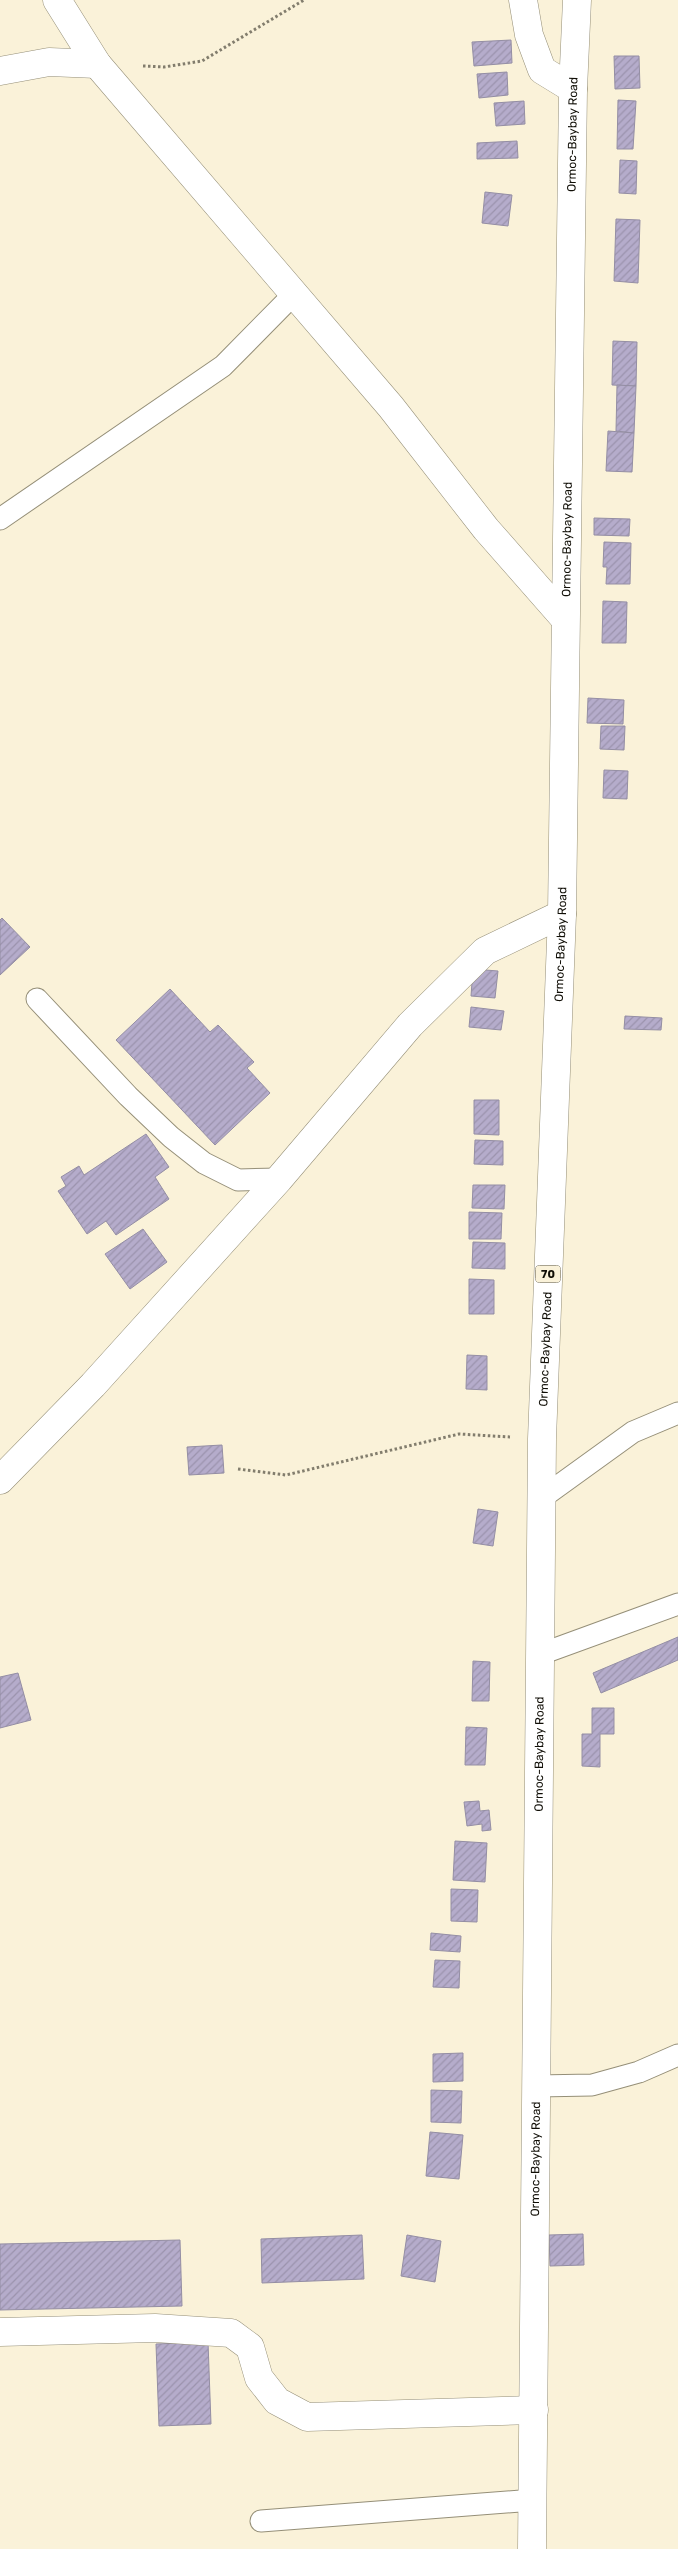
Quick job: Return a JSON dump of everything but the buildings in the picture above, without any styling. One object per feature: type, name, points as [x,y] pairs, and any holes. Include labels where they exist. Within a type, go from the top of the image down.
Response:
[{"type":"main road","points":[[57,0],[97,64],[391,407],[486,529],[565,619]]},
{"type":"main road","points":[[523,0],[529,35],[542,70],[573,89]]},
{"type":"main road","name":"Ormoc-Baybay Road","points":[[532,2549],[543,1497],[542,1439],[562,914],[573,89],[578,0]]},
{"type":"main road","points":[[0,71],[49,62],[97,64]]},
{"type":"main road","points":[[0,1480],[93,1386],[279,1179],[410,1025],[485,951],[562,914]]},
{"type":"main road","points":[[0,2332],[155,2328],[232,2333],[250,2347],[259,2378],[277,2401],[307,2416],[534,2410]]},
{"type":"lane","points":[[0,519],[223,366],[294,294]]},
{"type":"lane","points":[[37,1000],[135,1103],[170,1137],[204,1163],[238,1180],[279,1179]]},
{"type":"lane","points":[[543,1497],[633,1432],[678,1413]]},
{"type":"lane","points":[[541,1654],[678,1604]]},
{"type":"lane","points":[[537,2086],[592,2085],[639,2072],[678,2055]]},
{"type":"lane","points":[[261,2521],[533,2500]]},
{"type":"path","points":[[97,64],[164,67],[202,61],[304,0]]},
{"type":"path","points":[[238,1469],[286,1475],[458,1434],[542,1439]]}]
